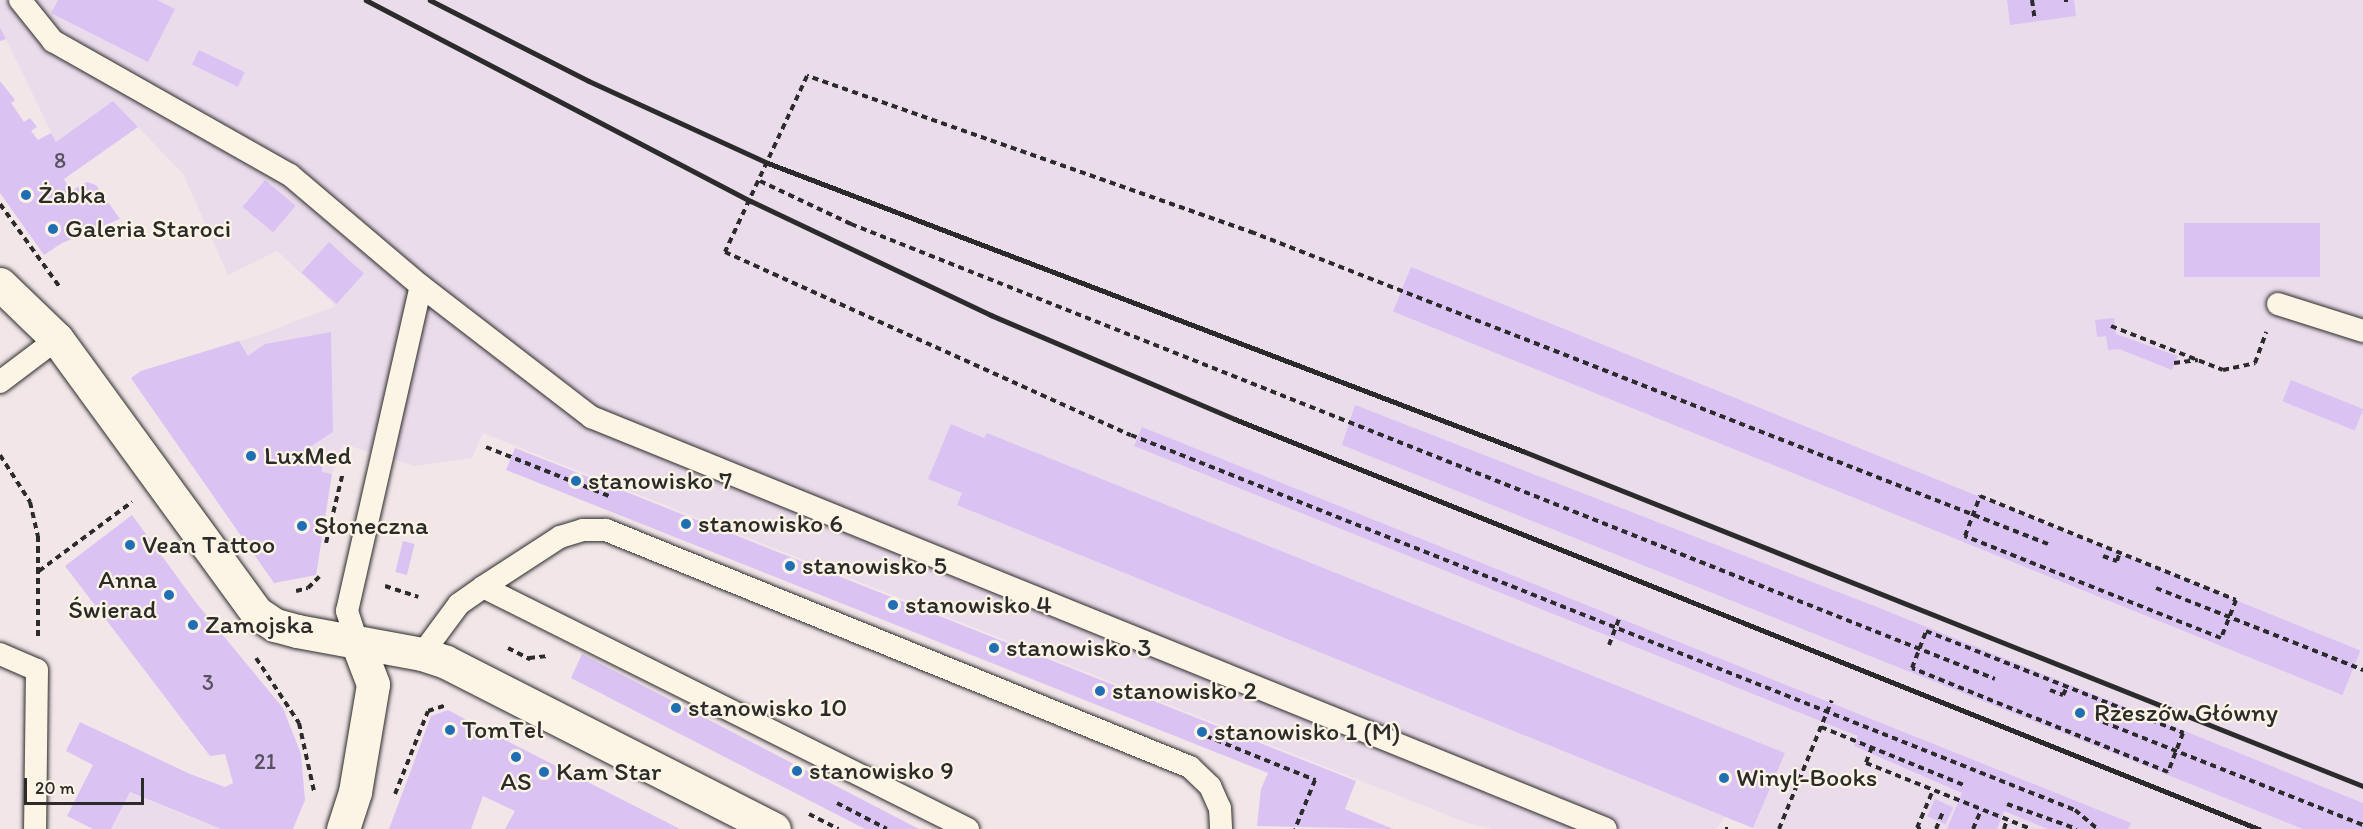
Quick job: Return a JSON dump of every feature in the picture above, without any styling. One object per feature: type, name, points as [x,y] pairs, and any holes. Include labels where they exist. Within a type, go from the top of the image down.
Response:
[{"type":"street","points":[[0,284],[57,339],[257,613],[275,625],[358,645],[422,654],[479,677],[774,829]]},
{"type":"street","points":[[343,829],[355,792],[373,684],[358,645]]},
{"type":"lane","points":[[20,0],[53,40],[290,175],[421,286],[591,417],[1606,829]]},
{"type":"lane","points":[[358,645],[347,612],[421,286]]},
{"type":"lane","points":[[2278,304],[2363,331]]},
{"type":"lane","points":[[0,382],[57,339]]},
{"type":"lane","points":[[422,654],[459,604],[483,587],[560,537],[583,530],[606,530],[1190,767],[1210,786],[1220,808],[1221,829]]},
{"type":"lane","points":[[483,587],[968,829]]},
{"type":"lane","points":[[0,654],[37,670],[35,829]]},
{"type":"path","points":[[2032,0],[2035,21]]},
{"type":"path","points":[[2048,544],[1254,233],[807,76],[725,252],[1131,435],[2075,810],[2098,829]]},
{"type":"path","points":[[760,181],[851,224],[1995,679]]},
{"type":"path","points":[[0,204],[65,295]]},
{"type":"path","points":[[2112,326],[2223,370],[2255,363],[2278,304]]},
{"type":"path","points":[[2174,363],[2199,359]]},
{"type":"path","points":[[0,455],[30,502],[38,536],[37,670]]},
{"type":"path","points":[[326,549],[338,484],[345,469]]},
{"type":"path","points":[[1980,496],[2236,600],[2221,638],[1965,536],[1973,514],[1980,496]]},
{"type":"path","points":[[38,572],[133,501]]},
{"type":"path","points":[[2103,556],[2117,561],[2120,552]]},
{"type":"path","points":[[289,592],[318,582],[321,570]]},
{"type":"path","points":[[375,583],[418,597]]},
{"type":"path","points":[[2156,588],[2363,670]]},
{"type":"path","points":[[1608,645],[1620,616]]},
{"type":"path","points":[[1926,631],[2184,733],[2168,771],[1912,668],[1920,648],[1926,631]]},
{"type":"path","points":[[2050,690],[2064,695],[2067,687]]},
{"type":"path","points":[[1779,829],[1832,700]]},
{"type":"path","points":[[393,797],[428,711],[450,704]]},
{"type":"path","points":[[2103,722],[2363,825]]},
{"type":"path","points":[[1821,727],[1966,786]]},
{"type":"path","points":[[1872,747],[1866,763],[2031,829]]},
{"type":"path","points":[[1921,829],[1917,828],[1933,789]]},
{"type":"path","points":[[2007,804],[2077,829]]},
{"type":"path","points":[[1973,829],[1981,810]]},
{"type":"path","points":[[1936,829],[1943,812]]},
{"type":"path","points":[[2004,829],[2007,820]]},
{"type":"shaded area","points":[[0,0],[2363,0],[2363,829],[1755,829],[1725,817],[1716,829],[1493,829],[1467,823],[483,433],[472,458],[415,466],[343,444],[332,474],[316,575],[274,583],[131,378],[141,371],[259,335],[336,306],[277,251],[228,275],[183,174],[113,101],[56,142],[0,27]]},
{"type":"shaded area","points":[[130,792],[172,810],[221,829],[111,829]]},
{"type":"building","points":[[58,0],[157,0],[175,9],[148,62],[51,13]]},
{"type":"building","points":[[2007,0],[2074,0],[2076,16],[2010,25]]},
{"type":"building","points":[[0,27],[6,39],[0,41]]},
{"type":"building","points":[[199,50],[245,72],[238,87],[192,64]]},
{"type":"building","points":[[0,81],[15,100],[11,103],[24,122],[30,118],[37,127],[31,131],[38,140],[51,133],[56,142],[113,101],[138,127],[64,179],[71,191],[87,182],[96,185],[120,219],[62,243],[44,255],[0,193]]},
{"type":"building","points":[[265,180],[296,206],[273,233],[243,207]]},
{"type":"building","points":[[2184,223],[2320,223],[2320,277],[2184,277]]},
{"type":"building","points":[[329,242],[364,273],[336,304],[302,272]]},
{"type":"building","points":[[1411,267],[2360,651],[2342,695],[1393,312]]},
{"type":"building","points":[[2114,318],[2116,334],[2178,356],[2172,370],[2119,349],[2108,350],[2106,336],[2097,337],[2095,320]]},
{"type":"building","name":"LuxMed","points":[[331,332],[333,432],[310,447],[322,465],[322,472],[332,474],[316,575],[274,583],[131,378],[141,371],[239,341],[248,356],[265,344]]},
{"type":"building","points":[[2291,380],[2363,409],[2355,431],[2282,401]]},
{"type":"building","points":[[1355,405],[1877,607],[2363,803],[2363,829],[2303,829],[1342,445]]},
{"type":"building","points":[[951,424],[984,438],[987,433],[1785,753],[1753,828],[957,505],[962,493],[928,479]]},
{"type":"building","points":[[1142,427],[2131,823],[2128,829],[2048,829],[2004,811],[1997,829],[1947,829],[1962,793],[1854,746],[1858,736],[1134,446]]},
{"type":"building","points":[[515,448],[1356,781],[1345,809],[1393,829],[1257,826],[1261,789],[1268,773],[506,470]]},
{"type":"building","points":[[132,515],[197,604],[283,708],[301,754],[305,800],[293,829],[221,829],[130,792],[111,829],[93,829],[67,816],[93,765],[66,751],[80,722],[190,774],[225,787],[233,783],[225,754],[210,756],[65,566]]},
{"type":"building","points":[[403,541],[415,544],[407,575],[395,572]]},
{"type":"building","points":[[582,654],[919,829],[865,829],[571,678]]},
{"type":"building","points":[[448,710],[680,829],[505,829],[515,811],[483,796],[471,829],[389,829],[431,716]]},
{"type":"building","points":[[1935,799],[1953,807],[1946,824],[1927,816]]},
{"type":"railway","points":[[366,0],[751,201],[991,315],[1235,419],[2259,829]]},
{"type":"railway","points":[[430,0],[589,81],[768,163],[1523,451],[2363,786]]},
{"type":"place","name":"Żabka","points":[[26,195]]},
{"type":"place","name":"Galeria Staroci","points":[[53,229]]},
{"type":"place","name":"LuxMed","points":[[251,456]]},
{"type":"place","name":"stanowisko 7","points":[[576,481]]},
{"type":"place","name":"stanowisko 6","points":[[686,524]]},
{"type":"place","name":"Słoneczna","points":[[302,526]]},
{"type":"place","name":"Vean Tattoo","points":[[130,545]]},
{"type":"place","name":"stanowisko 5","points":[[790,566]]},
{"type":"place","name":"Anna Świerad","points":[[169,595]]},
{"type":"place","name":"stanowisko 4","points":[[893,605]]},
{"type":"place","name":"Zamojska","points":[[193,625]]},
{"type":"place","name":"stanowisko 3","points":[[994,648]]},
{"type":"place","name":"stanowisko 2","points":[[1100,691]]},
{"type":"place","name":"stanowisko 10","points":[[676,708]]},
{"type":"place","name":"Rzeszów Główny","points":[[2080,713]]},
{"type":"place","name":"TomTel","points":[[450,730]]},
{"type":"place","name":"stanowisko 1 (M)","points":[[1202,732]]},
{"type":"place","name":"AS","points":[[516,757]]},
{"type":"place","name":"stanowisko 9","points":[[797,771]]},
{"type":"place","name":"Kam Star","points":[[544,772]]},
{"type":"place","name":"Winyl-Books","points":[[1724,778]]}]
